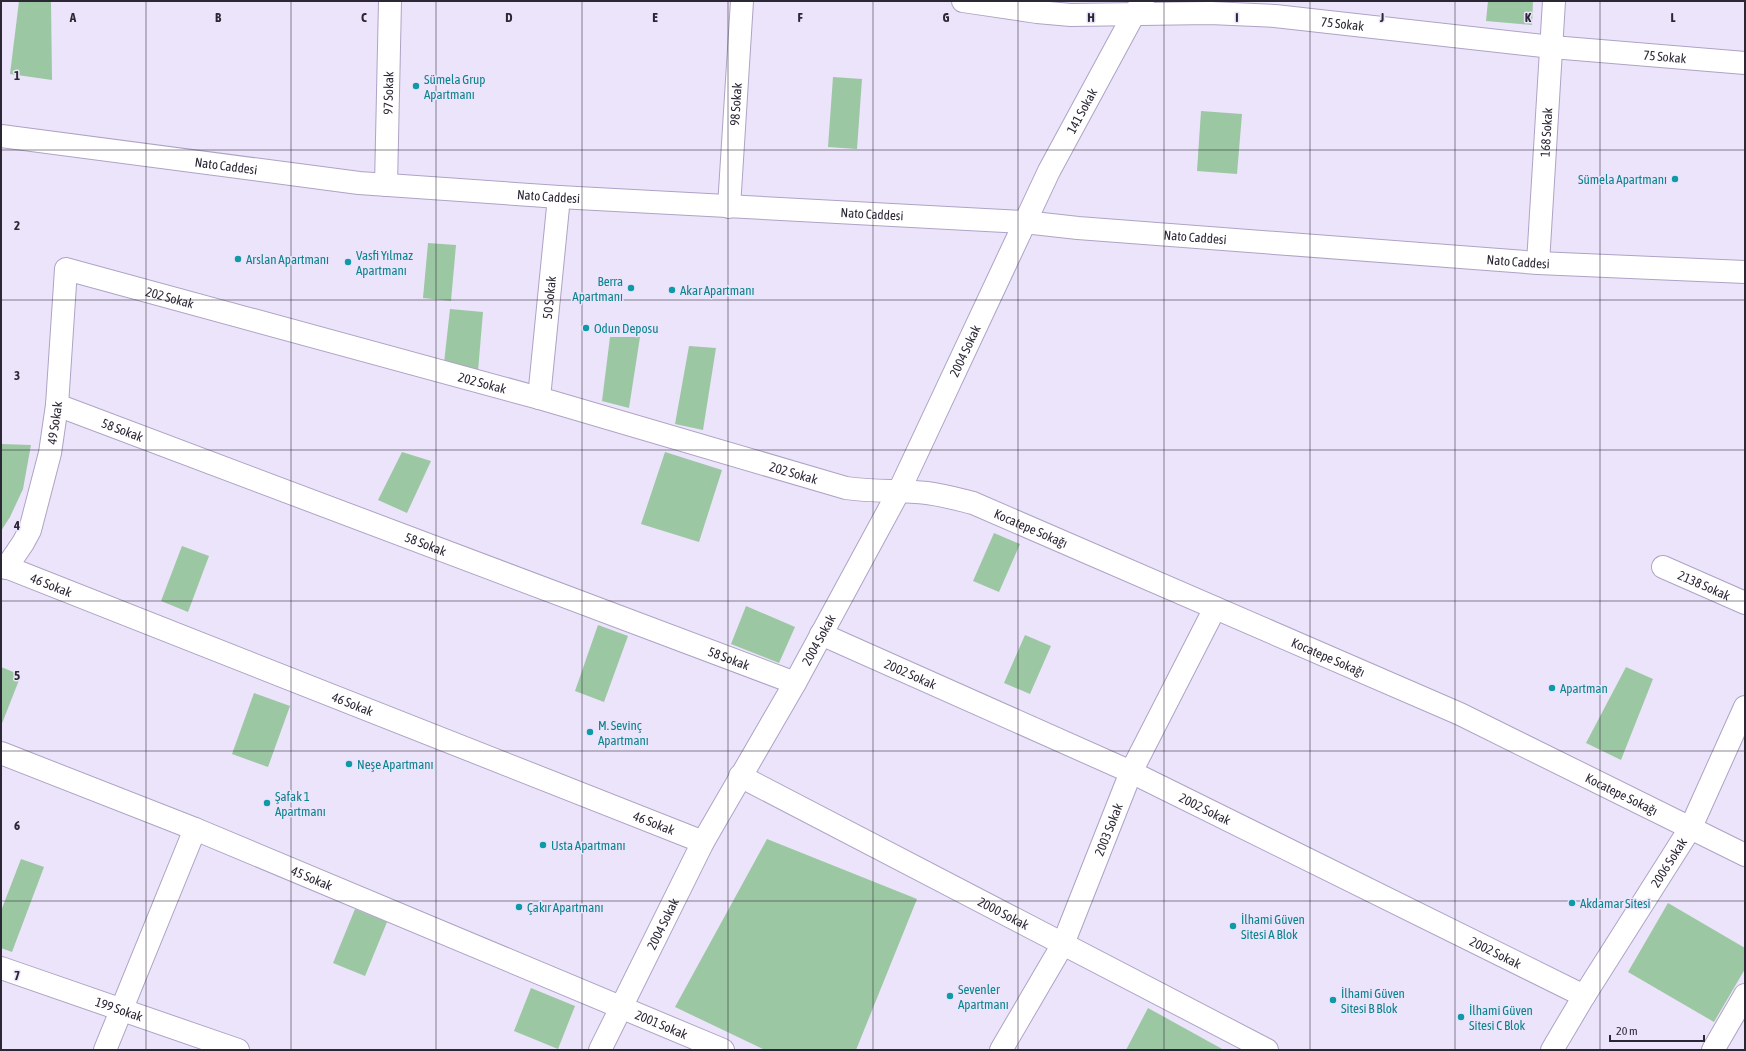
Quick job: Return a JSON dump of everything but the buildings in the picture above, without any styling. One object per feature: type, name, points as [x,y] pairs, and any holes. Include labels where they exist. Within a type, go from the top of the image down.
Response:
[{"type":"street","name":"97 Sokak","points":[[386,185],[390,1]]},
{"type":"street","name":"98 Sokak","points":[[729,207],[742,1]]},
{"type":"street","name":"75 Sokak","points":[[963,1],[1037,12],[1071,15],[1139,7],[1210,13],[1275,16],[1552,47],[1745,63]]},
{"type":"street","name":"168 Sokak","points":[[1538,263],[1554,1]]},
{"type":"street","name":"141 Sokak","points":[[1024,222],[1048,171],[1139,7]]},
{"type":"street","name":"Nato Caddesi","points":[[1,136],[359,183],[729,207],[1024,222],[1538,263],[1745,272]]},
{"type":"street","name":"50 Sokak","points":[[539,398],[559,197]]},
{"type":"street","name":"2004 Sokak","points":[[600,1050],[703,842],[795,683],[899,491],[1024,222]]},
{"type":"street","name":"202 Sokak","points":[[66,269],[539,398],[846,488],[869,491],[899,491]]},
{"type":"street","name":"49 Sokak","points":[[3,567],[23,544],[33,518],[50,452],[57,405],[66,269]]},
{"type":"street","name":"58 Sokak","points":[[57,405],[795,683]]},
{"type":"street","name":"Kocatepe Sokağı","points":[[899,491],[948,496],[972,503],[1460,714],[1745,855]]},
{"type":"street","name":"46 Sokak","points":[[3,567],[703,842]]},
{"type":"street","name":"2138 Sokak","points":[[1663,567],[1745,603]]},
{"type":"street","name":"2003 Sokak","points":[[1001,1050],[1063,944],[1131,772],[1215,608]]},
{"type":"street","name":"2002 Sokak","points":[[821,634],[1131,772],[1584,996]]},
{"type":"street","name":"2006 Sokak","points":[[1552,1050],[1584,996],[1691,827],[1745,707]]},
{"type":"street","name":"45 Sokak","points":[[1,753],[196,829],[622,1007]]},
{"type":"street","name":"2000 Sokak","points":[[740,776],[1267,1050]]},
{"type":"street","points":[[105,1050],[196,829]]},
{"type":"street","name":"199 Sokak","points":[[1,968],[238,1050]]},
{"type":"street","points":[[1713,1050],[1745,995]]},
{"type":"street","name":"2001 Sokak","points":[[622,1007],[723,1050]]},
{"type":"green space","points":[[19,1],[51,1],[52,80],[10,74]]},
{"type":"green space","points":[[1488,1],[1533,1],[1532,25],[1486,21]]},
{"type":"green space","points":[[833,77],[862,79],[857,149],[828,147]]},
{"type":"green space","points":[[1201,111],[1242,114],[1237,174],[1197,171]]},
{"type":"green space","points":[[428,243],[456,245],[451,301],[423,298]]},
{"type":"green space","points":[[450,309],[483,312],[478,371],[444,363]]},
{"type":"green space","points":[[610,337],[640,337],[629,408],[602,401]]},
{"type":"green space","points":[[689,346],[716,348],[703,430],[675,424]]},
{"type":"green space","points":[[1,444],[31,445],[23,489],[10,517],[1,531]]},
{"type":"green space","points":[[402,452],[431,461],[407,513],[378,500]]},
{"type":"green space","points":[[665,452],[722,470],[699,542],[641,524]]},
{"type":"green space","points":[[994,533],[1020,544],[999,592],[973,581]]},
{"type":"green space","points":[[182,546],[209,556],[188,612],[161,601]]},
{"type":"green space","points":[[746,606],[795,627],[779,663],[731,644]]},
{"type":"green space","points":[[598,625],[628,636],[604,702],[575,691]]},
{"type":"green space","points":[[1025,635],[1051,646],[1030,694],[1004,683]]},
{"type":"green space","points":[[1,667],[21,675],[1,726]]},
{"type":"green space","points":[[1626,667],[1653,679],[1621,760],[1586,743]]},
{"type":"green space","points":[[254,693],[290,706],[268,767],[232,754]]},
{"type":"green space","points":[[767,839],[917,899],[856,1050],[765,1050],[675,1007]]},
{"type":"green space","points":[[21,859],[44,867],[12,952],[1,948],[1,911]]},
{"type":"green space","points":[[1668,903],[1745,948],[1745,969],[1714,1022],[1628,972]]},
{"type":"green space","points":[[355,909],[387,922],[365,976],[333,963]]},
{"type":"green space","points":[[531,988],[575,1006],[558,1049],[514,1031]]},
{"type":"green space","points":[[1148,1008],[1224,1050],[1126,1050]]},
{"type":"place","name":"Sümela Grup Apartmanı","points":[[416,86]]},
{"type":"place","name":"Sümela Apartmanı","points":[[1675,179]]},
{"type":"place","name":"Arslan Apartmanı","points":[[238,259]]},
{"type":"place","name":"Vasfi Yılmaz Apartmanı","points":[[348,262]]},
{"type":"place","name":"Berra Apartmanı","points":[[631,288]]},
{"type":"place","name":"Akar Apartmanı","points":[[672,290]]},
{"type":"place","name":"Odun Deposu","points":[[586,328]]},
{"type":"place","name":"Apartman","points":[[1552,688]]},
{"type":"place","name":"M. Sevinç Apartmanı","points":[[590,732]]},
{"type":"place","name":"Neşe Apartmanı","points":[[349,764]]},
{"type":"place","name":"Şafak 1 Apartmanı","points":[[267,803]]},
{"type":"place","name":"Usta Apartmanı","points":[[543,845]]},
{"type":"place","name":"Akdamar Sitesi","points":[[1572,903]]},
{"type":"place","name":"Çakır Apartmanı","points":[[519,907]]},
{"type":"place","name":"İlhami Güven Sitesi A Blok","points":[[1233,926]]},
{"type":"place","name":"Sevenler Apartmanı","points":[[950,996]]},
{"type":"place","name":"İlhami Güven Sitesi B Blok","points":[[1333,1000]]},
{"type":"place","name":"İlhami Güven Sitesi C Blok","points":[[1461,1017]]}]
